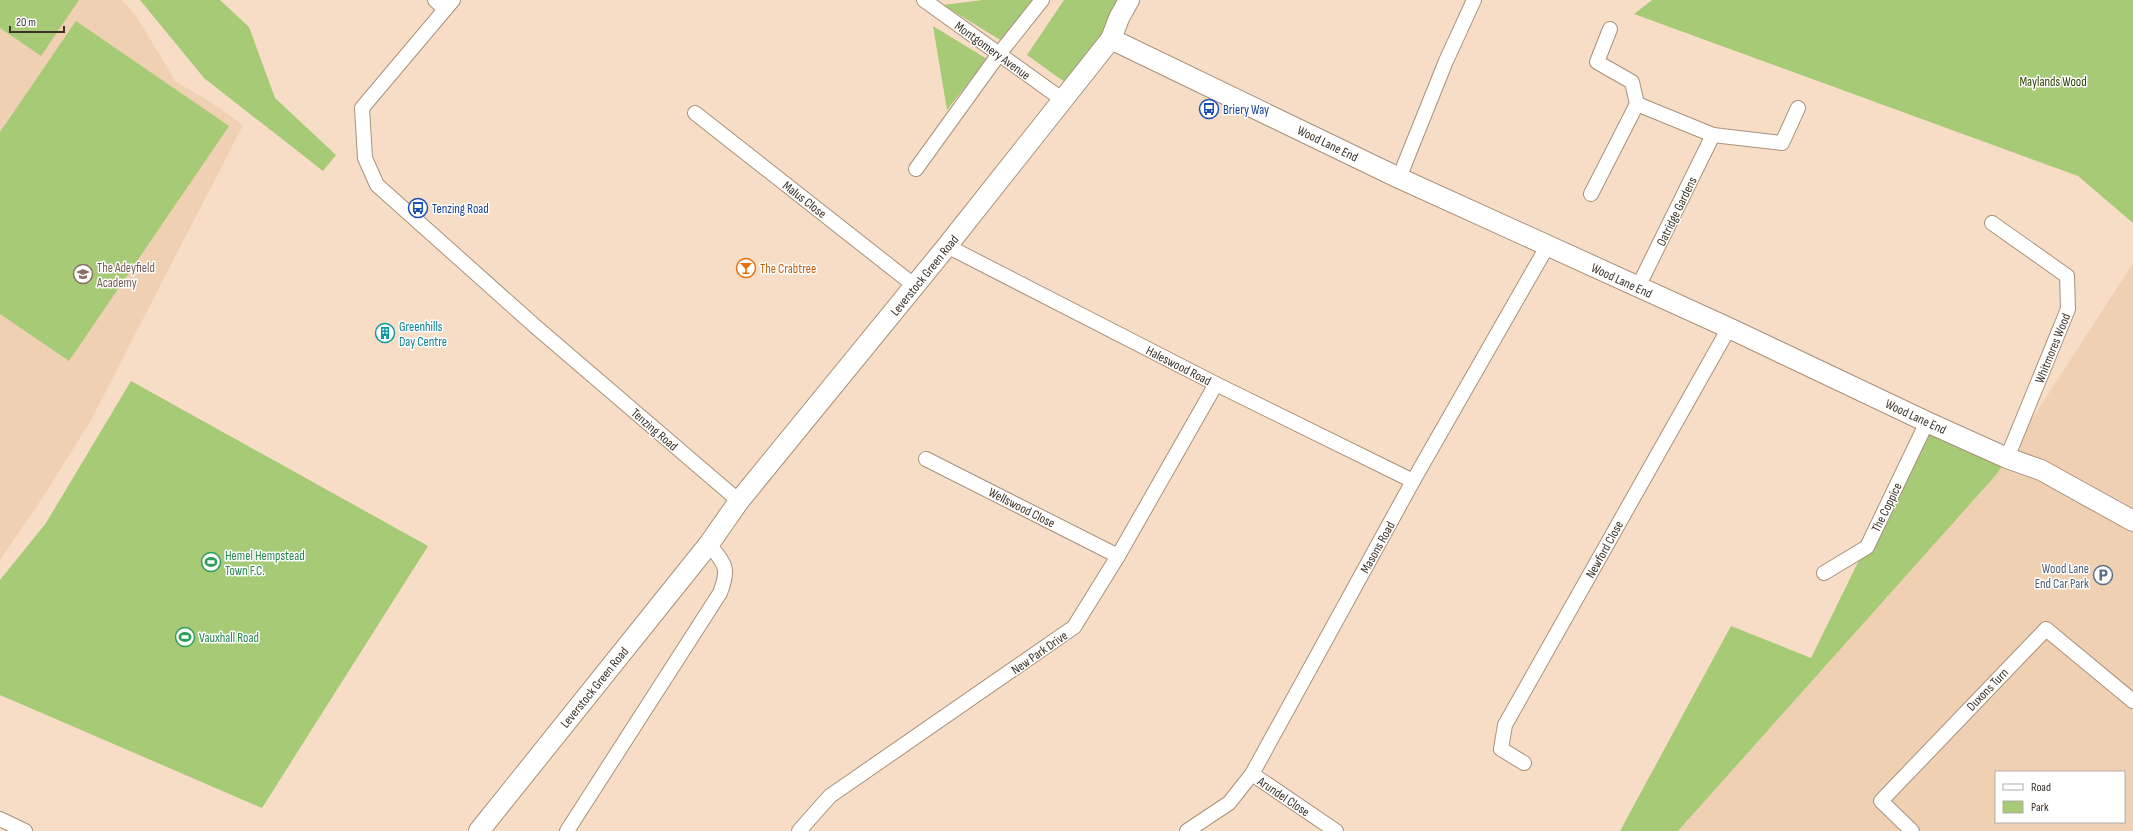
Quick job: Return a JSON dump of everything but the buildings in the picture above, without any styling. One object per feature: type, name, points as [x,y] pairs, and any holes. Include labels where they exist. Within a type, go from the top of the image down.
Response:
[{"type":"street","name":"Montgomery Avenue","points":[[924,0],[1063,100]]},
{"type":"street","points":[[916,168],[999,54],[1042,0]]},
{"type":"street","name":"Leverstock Green Road","points":[[479,831],[709,544],[739,501],[915,286],[1063,100],[1110,39],[1129,0]]},
{"type":"street","points":[[1399,178],[1446,61],[1474,0]]},
{"type":"street","name":"Tenzing Road","points":[[445,3],[362,108],[365,158],[377,185],[542,332],[739,501]]},
{"type":"street","points":[[1591,194],[1637,104],[1632,82],[1597,62],[1610,29]]},
{"type":"street","name":"Wood Lane End","points":[[1110,39],[1399,178],[1729,328],[1927,422],[2007,458],[2041,470],[2133,521]]},
{"type":"street","points":[[1637,104],[1713,135],[1782,143],[1798,108]]},
{"type":"street","name":"Malus Close","points":[[695,113],[915,286]]},
{"type":"street","name":"Oatridge Gardens","points":[[1638,287],[1713,135]]},
{"type":"street","name":"Whitmores Wood","points":[[1992,223],[2067,276],[2068,309],[2007,458]]},
{"type":"street","name":"Masons Road","points":[[1187,831],[1229,803],[1252,774],[1413,481],[1548,245]]},
{"type":"street","name":"Haleswood Road","points":[[947,246],[1216,384],[1413,481]]},
{"type":"street","name":"Newford Close","points":[[1524,763],[1501,749],[1505,725],[1729,328]]},
{"type":"street","name":"New Park Drive","points":[[799,831],[830,796],[1074,627],[1118,556],[1216,384]]},
{"type":"street","name":"The Coppice","points":[[1824,573],[1867,547],[1927,422]]},
{"type":"street","name":"Wellswood Close","points":[[926,459],[1118,556]]},
{"type":"street","points":[[567,831],[720,593],[727,577],[725,565],[709,544]]},
{"type":"street","name":"Duxons Turn","points":[[1912,831],[1881,801],[2046,629],[2133,701]]},
{"type":"street","name":"Arundel Close","points":[[1252,774],[1336,831]]},
{"type":"street","points":[[0,819],[26,831]]},
{"type":"shaded area","name":"The Adeyfield Academy","points":[[0,0],[122,0],[136,16],[176,82],[209,101],[243,125],[90,422],[43,497],[0,560]]},
{"type":"shaded area","points":[[2133,263],[2133,831],[1678,831],[1996,475]]},
{"type":"green space","points":[[0,0],[79,0],[41,56],[0,28]]},
{"type":"green space","points":[[140,0],[220,0],[249,27],[275,98],[336,155],[323,171],[204,78]]},
{"type":"green space","points":[[983,0],[1034,0],[1002,41],[943,5]]},
{"type":"green space","points":[[1064,0],[1122,0],[1103,40],[1066,83],[1027,55]]},
{"type":"green space","name":"Maylands Wood","points":[[1652,0],[2133,0],[2133,223],[2078,176],[1634,14]]},
{"type":"green space","points":[[76,21],[229,126],[69,361],[0,314],[0,132]]},
{"type":"green space","points":[[933,26],[987,59],[947,110]]},
{"type":"green space","name":"Vauxhall Road","points":[[131,381],[428,546],[262,808],[0,695],[0,580],[46,523]]},
{"type":"green space","points":[[1927,422],[2007,458],[1996,475],[1678,831],[1620,831],[1731,626],[1811,658]]},
{"type":"place","name":"Briery Way","points":[[1209,109]]},
{"type":"place","name":"Tenzing Road","points":[[418,208]]},
{"type":"place","name":"The Crabtree","points":[[746,268]]},
{"type":"place","name":"The Adeyfield Academy","points":[[83,274]]},
{"type":"place","name":"Greenhills Day Centre","points":[[385,333]]},
{"type":"place","name":"Hemel Hempstead Town F.C.","points":[[211,562]]},
{"type":"place","name":"Wood Lane End Car Park","points":[[2103,575]]},
{"type":"place","name":"Vauxhall Road","points":[[185,637]]}]
